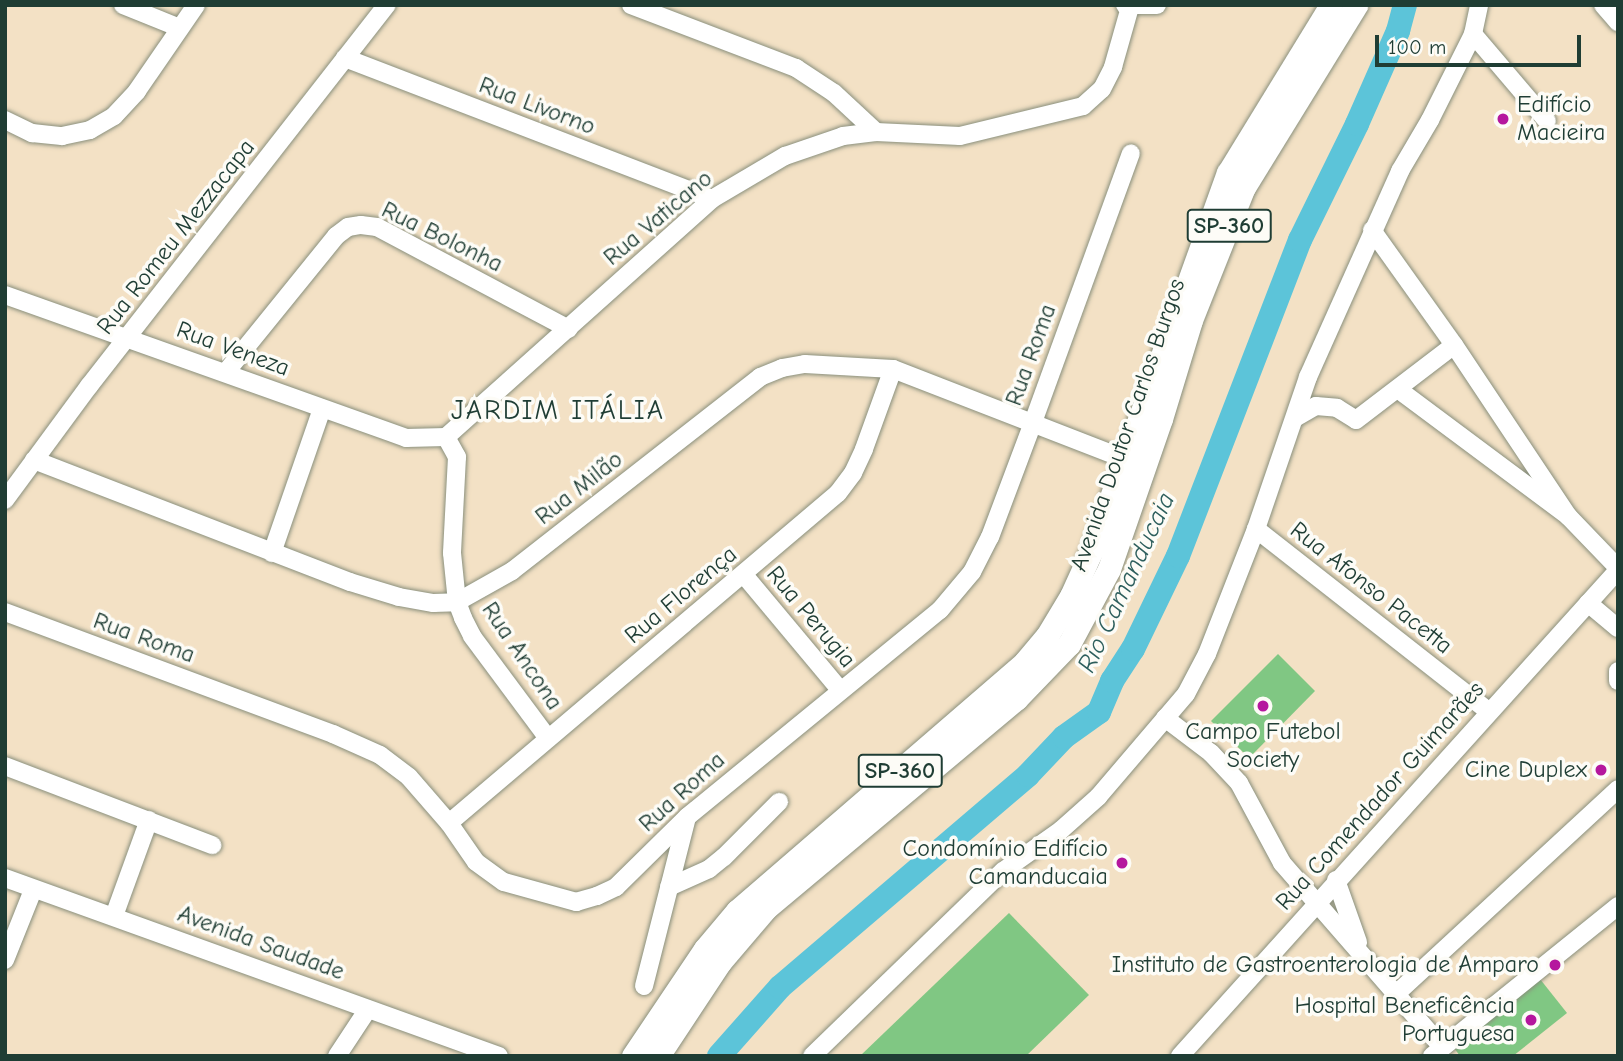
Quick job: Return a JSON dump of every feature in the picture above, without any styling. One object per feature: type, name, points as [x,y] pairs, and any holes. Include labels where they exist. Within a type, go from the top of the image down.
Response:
[{"type":"main road","name":"Avenida Doutor Carlos Burgos","points":[[658,1056],[720,962],[766,908],[1016,699],[1051,666],[1084,619],[1109,569],[1135,463],[1199,245],[1228,173],[1331,5]]},
{"type":"main road","name":"Avenida Doutor Carlos Burgos","points":[[633,1056],[705,949],[737,911],[1018,668],[1047,636],[1071,596],[1135,463],[1243,189],[1356,5]]},
{"type":"street","points":[[123,5],[180,27]]},
{"type":"street","points":[[5,120],[32,133],[62,136],[90,130],[114,116],[137,91],[197,5]]},
{"type":"street","name":"Rua Romeu Mezzacapa","points":[[5,500],[387,5]]},
{"type":"street","points":[[631,5],[796,68],[834,93],[876,132]]},
{"type":"street","points":[[1127,6],[1157,5]]},
{"type":"street","points":[[812,1056],[876,990],[1003,871],[1061,830],[1098,797],[1186,694],[1207,654],[1256,529],[1308,377],[1400,171],[1430,120],[1472,33],[1479,5]]},
{"type":"street","points":[[1603,5],[1618,22]]},
{"type":"street","name":"Rua Vaticano","points":[[446,438],[712,199],[785,156],[843,136],[876,132],[960,136],[1083,106],[1102,89],[1113,67],[1127,6]]},
{"type":"street","points":[[1472,33],[1547,121]]},
{"type":"street","name":"Rua Livorno","points":[[345,58],[712,199]]},
{"type":"street","name":"Rua Roma","points":[[5,612],[333,734],[380,755],[409,777],[449,823],[476,862],[504,882],[576,902],[615,887],[687,817],[940,610],[972,572],[990,537],[1131,153]]},
{"type":"street","name":"Rua Bolonha","points":[[226,372],[336,236],[348,227],[361,225],[377,227],[569,329]]},
{"type":"street","points":[[1372,230],[1454,345],[1568,516],[1618,569]]},
{"type":"street","name":"Rua Veneza","points":[[5,295],[406,438],[446,438]]},
{"type":"street","points":[[1295,418],[1316,406],[1337,408],[1356,420],[1399,390],[1454,345]]},
{"type":"street","name":"Rua Milão","points":[[457,602],[512,571],[760,377],[782,368],[804,364],[893,369],[1135,463]]},
{"type":"street","name":"Rua Florença","points":[[449,823],[547,737],[838,494],[853,473],[893,369]]},
{"type":"street","points":[[1399,390],[1568,516]]},
{"type":"street","points":[[272,553],[322,409]]},
{"type":"street","name":"Rua Ancona","points":[[446,438],[457,457],[452,553],[457,602],[472,636],[547,737]]},
{"type":"street","points":[[34,460],[272,553],[398,597],[433,603],[457,602]]},
{"type":"street","name":"Rua Afonso Pacetta","points":[[1256,529],[1489,712]]},
{"type":"street","name":"Rua Comendador Guimarães","points":[[1180,1056],[1618,569]]},
{"type":"street","name":"Rua Perugia","points":[[744,575],[840,690]]},
{"type":"street","points":[[1588,603],[1618,628]]},
{"type":"street","points":[[1618,671],[1618,681]]},
{"type":"street","points":[[1165,718],[1211,753],[1239,783],[1282,863],[1362,951],[1438,1053],[1614,915]]},
{"type":"street","points":[[5,766],[212,845]]},
{"type":"street","points":[[1396,994],[1618,789]]},
{"type":"street","points":[[669,887],[709,869],[779,802]]},
{"type":"street","points":[[644,986],[687,817]]},
{"type":"street","points":[[114,916],[149,820]]},
{"type":"street","name":"Avenida Saudade","points":[[5,878],[499,1056]]},
{"type":"street","points":[[1336,880],[1362,951]]},
{"type":"street","points":[[5,960],[33,890]]},
{"type":"street","points":[[337,1056],[368,1009]]},
{"type":"green space","name":"Campo Futebol Society","points":[[1278,654],[1315,691],[1249,758],[1211,721]]},
{"type":"green space","points":[[1009,913],[1089,995],[1026,1056],[860,1056]]},
{"type":"green space","name":"Hospital Beneficência Portuguesa","points":[[1540,979],[1567,1013],[1513,1056],[1460,1056],[1454,1048]]},
{"type":"waterway","name":"Rio Camanducaia","points":[[719,1056],[780,987],[1028,775],[1064,737],[1099,712],[1112,681],[1133,649],[1178,556],[1300,240],[1357,124],[1398,31],[1405,5]]},
{"type":"place","name":"Edifício Macieira","points":[[1503,119]]},
{"type":"place","name":"Campo Futebol Society","points":[[1263,706]]},
{"type":"place","name":"Cine Duplex","points":[[1601,770]]},
{"type":"place","name":"Condomínio Edifício Camanducaia","points":[[1122,863]]},
{"type":"place","name":"Instituto de Gastroenterologia de Amparo","points":[[1555,965]]},
{"type":"place","name":"Hospital Beneficência Portuguesa","points":[[1531,1020]]},
{"type":"district","name":"JARDIM ITÁLIA","points":[[558,410]]}]
